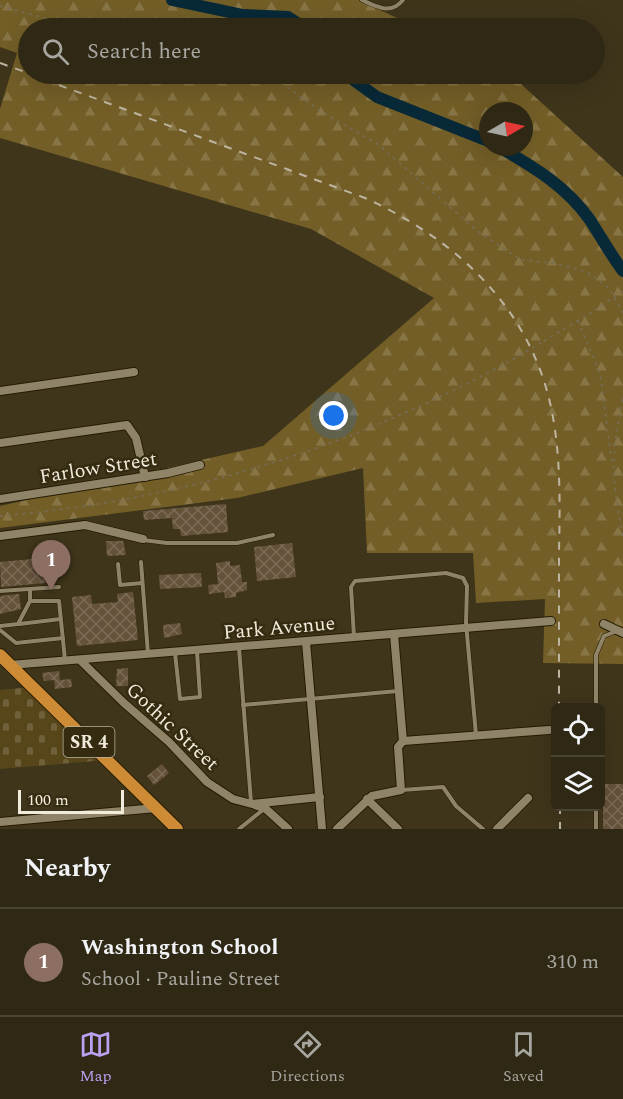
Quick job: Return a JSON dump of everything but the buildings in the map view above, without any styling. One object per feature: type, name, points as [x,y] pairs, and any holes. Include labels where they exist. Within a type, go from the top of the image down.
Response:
[{"type":"main road","name":"SR 4","points":[[0,655],[156,808],[171,827]]},
{"type":"street","points":[[0,391],[134,372]]},
{"type":"street","points":[[0,443],[127,425],[136,438],[145,477]]},
{"type":"street","name":"Farlow Street","points":[[0,499],[145,477],[201,465]]},
{"type":"street","points":[[0,536],[85,525],[143,539]]},
{"type":"street","name":"Park Avenue","points":[[10,665],[551,621]]},
{"type":"street","points":[[604,624],[622,632]]},
{"type":"street","points":[[394,634],[403,741]]},
{"type":"street","points":[[306,642],[322,829]]},
{"type":"street","name":"Gothic Street","points":[[80,660],[124,703],[169,742],[207,782],[233,799],[265,808],[288,829]]},
{"type":"street","points":[[338,829],[367,799],[376,794],[401,790],[398,747],[403,741],[549,730]]},
{"type":"street","name":"Gothic Street","points":[[252,804],[320,797]]},
{"type":"street","points":[[497,829],[528,798]]},
{"type":"street","points":[[367,799],[397,829]]},
{"type":"street","points":[[0,822],[156,808]]},
{"type":"lane","points":[[362,0],[381,9],[392,9],[403,0]]},
{"type":"lane","points":[[143,539],[167,543],[237,543],[273,535]]},
{"type":"lane","points":[[141,562],[148,655]]},
{"type":"lane","points":[[118,564],[120,585],[142,583]]},
{"type":"lane","points":[[354,638],[352,584],[363,580],[433,573],[453,574],[466,582],[467,628],[476,735]]},
{"type":"lane","points":[[0,591],[59,587]]},
{"type":"lane","points":[[18,624],[30,601],[30,589]]},
{"type":"lane","points":[[30,601],[58,600],[65,661]]},
{"type":"lane","points":[[0,628],[61,619]]},
{"type":"lane","points":[[0,628],[16,643],[63,638]]},
{"type":"lane","points":[[596,703],[597,649],[604,636],[622,632]]},
{"type":"lane","points":[[238,647],[252,804]]},
{"type":"lane","points":[[175,652],[180,699],[200,698],[197,651]]},
{"type":"lane","points":[[243,705],[398,691]]},
{"type":"lane","points":[[401,790],[443,787],[456,806],[483,829]]},
{"type":"lane","points":[[239,829],[265,808]]},
{"type":"lane","points":[[596,811],[596,829]]},
{"type":"path","points":[[0,6],[45,18]]},
{"type":"path","points":[[283,84],[318,110],[379,145],[476,230],[521,260],[553,263],[587,272],[609,288],[623,313]]},
{"type":"path","points":[[0,516],[153,495],[266,467],[392,420],[447,395],[526,352],[623,291]]},
{"type":"path","points":[[578,321],[600,374],[612,462],[614,495],[623,536]]},
{"type":"path","points":[[612,462],[623,399]]},
{"type":"green space","points":[[0,0],[359,0],[397,18],[18,18],[18,84],[521,84],[623,177],[623,664],[543,663],[545,599],[476,603],[473,553],[367,553],[363,468],[237,498],[0,528],[0,506],[263,446],[434,298],[311,229],[0,138],[0,109],[17,53],[0,47]]},
{"type":"green space","points":[[33,687],[107,760],[0,769],[0,690]]},
{"type":"waterway","points":[[172,0],[243,15],[290,18]]},
{"type":"waterway","points":[[359,84],[377,97],[479,137]]},
{"type":"waterway","points":[[514,156],[537,170],[571,197],[590,220],[623,271]]},
{"type":"railway","points":[[0,63],[18,69]]},
{"type":"railway","points":[[56,84],[365,198],[429,234],[458,256],[484,280],[506,307],[525,338],[540,371],[554,425],[560,498],[559,703]]},
{"type":"railway","points":[[560,811],[560,829]]},
{"type":"place","name":"Washington School","points":[[51,590]]}]
